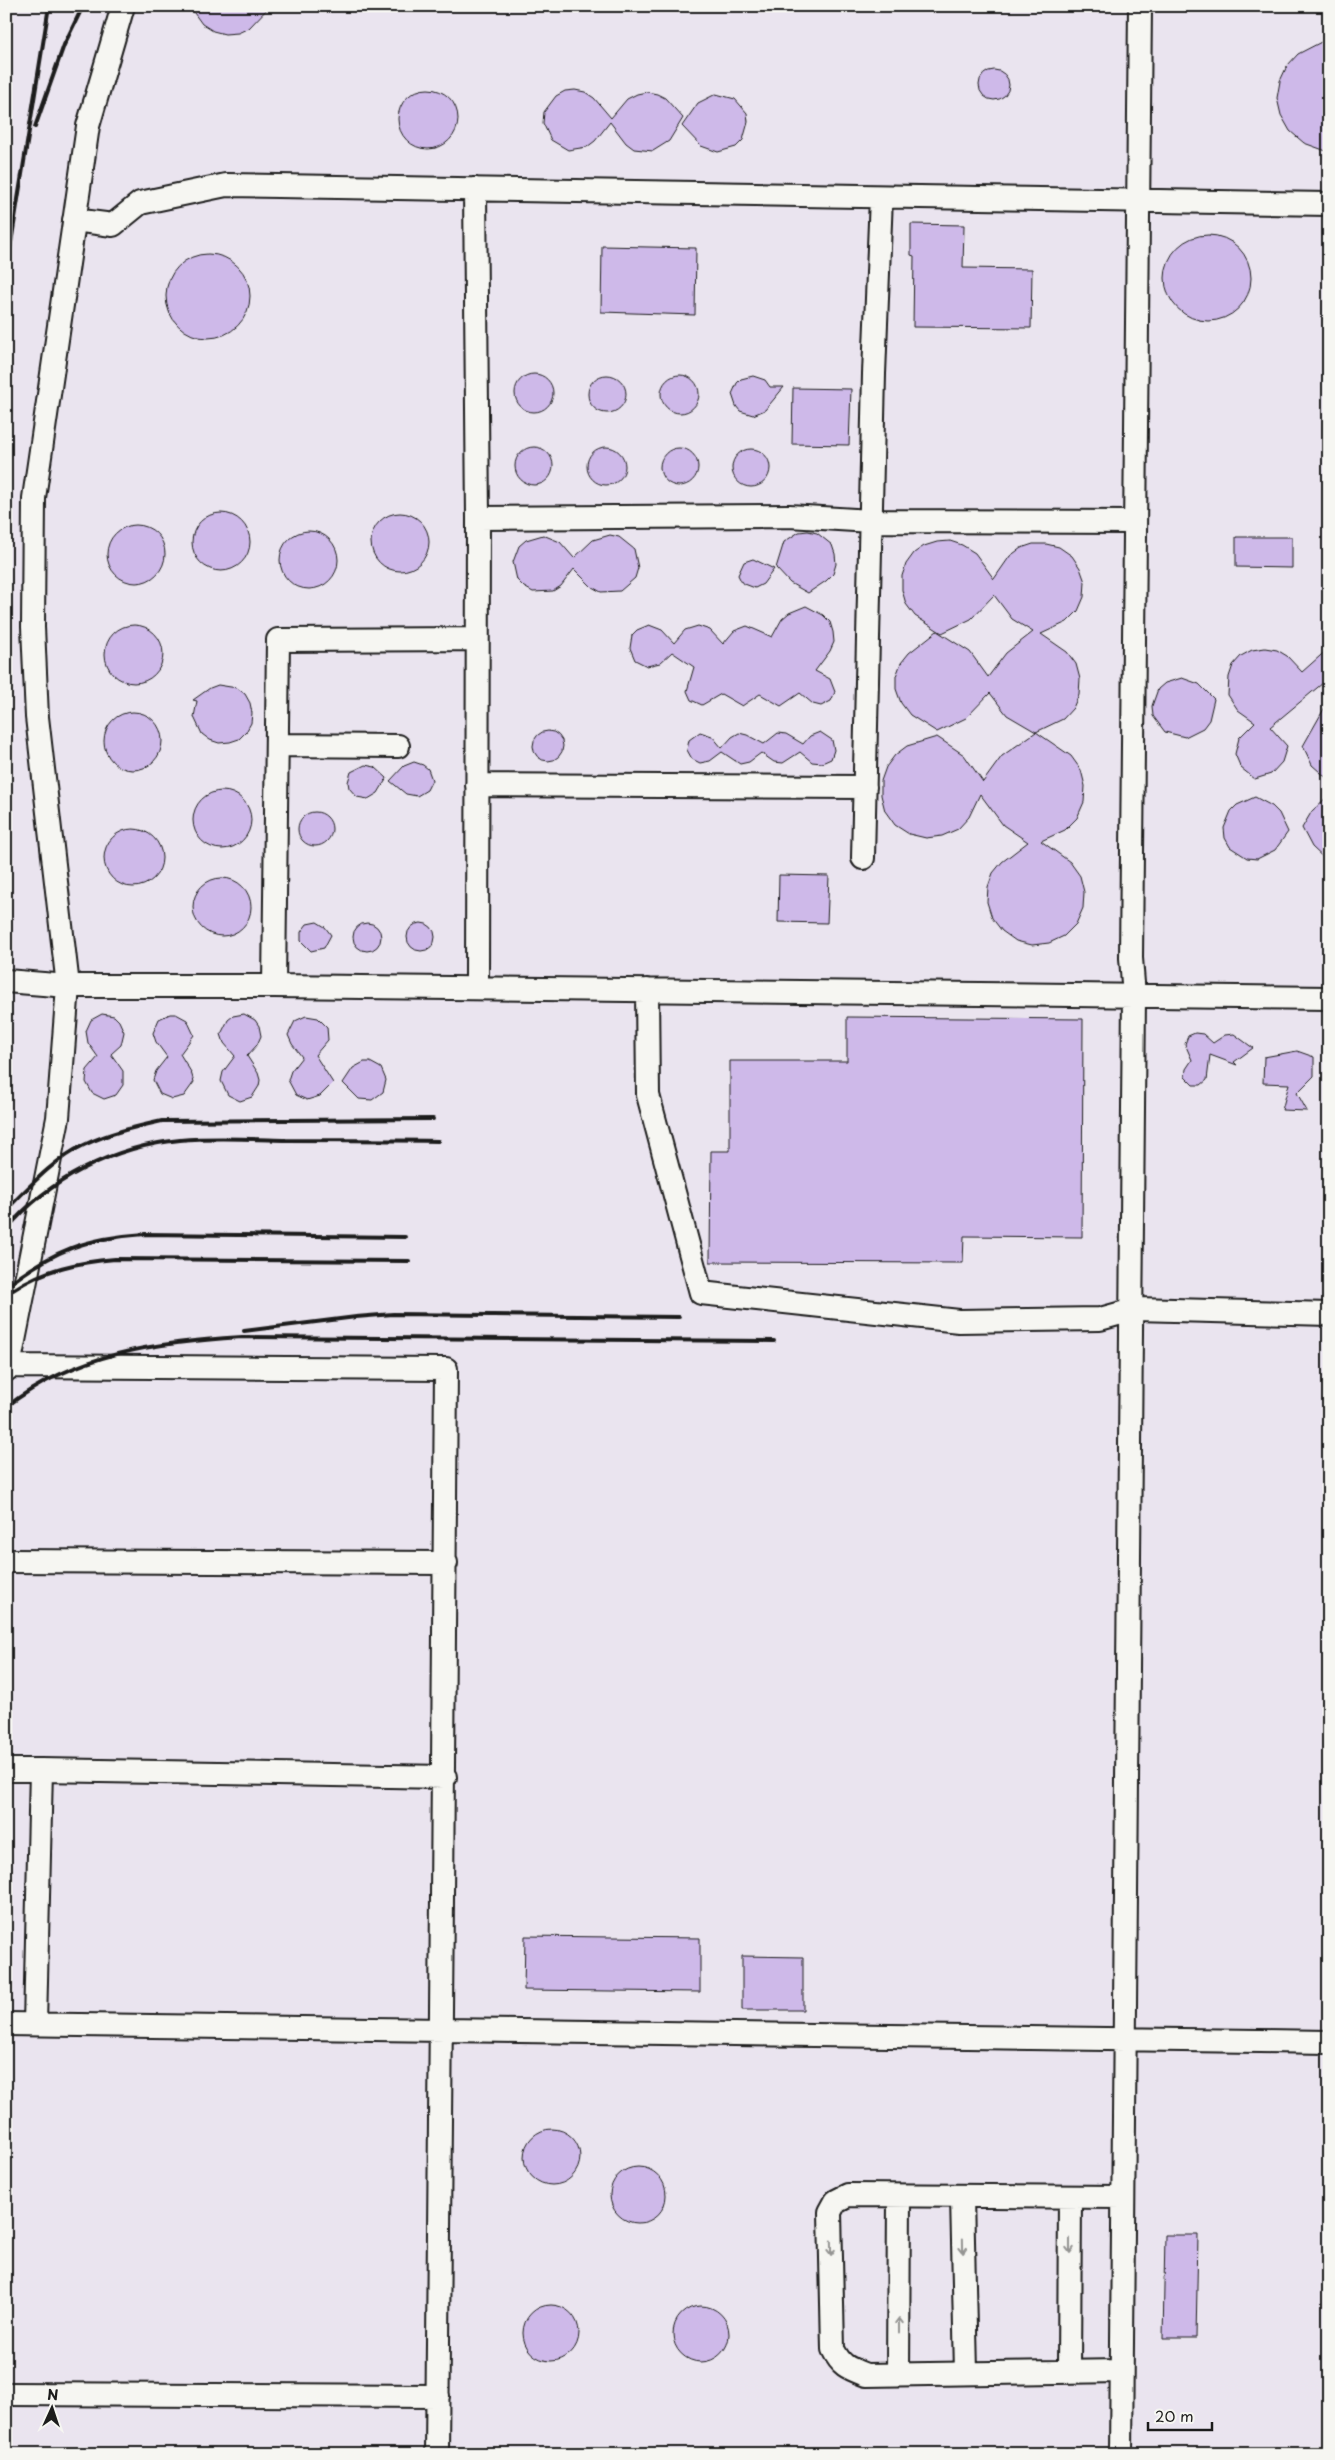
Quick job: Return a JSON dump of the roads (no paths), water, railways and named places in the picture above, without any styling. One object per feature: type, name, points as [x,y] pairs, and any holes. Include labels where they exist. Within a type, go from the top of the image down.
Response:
[{"type":"lane","points":[[123,6],[88,126],[34,498],[33,628],[37,717],[68,986],[58,1118],[8,1368],[446,1369],[438,2454]]},
{"type":"lane","points":[[1121,2454],[1132,1310],[1134,996],[1131,958],[1140,6]]},
{"type":"lane","points":[[74,220],[113,225],[140,203],[226,185],[1329,204]]},
{"type":"lane","points":[[475,189],[478,518],[477,988]]},
{"type":"lane","points":[[863,858],[874,374],[881,197]]},
{"type":"lane","points":[[478,518],[789,516],[871,522],[1136,522]]},
{"type":"lane","points":[[274,986],[278,640],[477,639]]},
{"type":"lane","points":[[277,745],[398,746]]},
{"type":"lane","points":[[477,786],[865,788]]},
{"type":"lane","points":[[6,981],[68,986],[274,986],[1329,998]]},
{"type":"lane","points":[[647,990],[648,1095],[702,1293],[960,1321],[1100,1319],[1132,1310],[1329,1314]]},
{"type":"lane","points":[[6,1561],[446,1563]]},
{"type":"lane","points":[[6,1770],[444,1777]]},
{"type":"lane","points":[[35,2024],[41,1770]]},
{"type":"lane","points":[[6,2024],[1329,2042]]},
{"type":"lane","points":[[1121,2371],[866,2375],[839,2362],[833,2349],[830,2212],[836,2201],[848,2195],[1123,2198]]},
{"type":"lane","points":[[898,2374],[899,2197]]},
{"type":"lane","points":[[962,2197],[966,2372]]},
{"type":"lane","points":[[1069,2372],[1070,2197]]},
{"type":"lane","points":[[6,2394],[438,2396]]},
{"type":"railway","points":[[6,274],[49,6]]},
{"type":"railway","points":[[35,127],[64,45],[83,6]]},
{"type":"railway","points":[[6,1210],[42,1174],[73,1151],[113,1134],[162,1121],[433,1119]]},
{"type":"railway","points":[[6,1230],[42,1195],[84,1168],[131,1149],[156,1143],[220,1138],[438,1141]]},
{"type":"railway","points":[[6,1287],[39,1264],[71,1248],[124,1236],[145,1234],[405,1237]]},
{"type":"railway","points":[[13,1290],[37,1277],[62,1268],[88,1262],[115,1259],[409,1261]]},
{"type":"railway","points":[[244,1331],[393,1314],[679,1317]]},
{"type":"railway","points":[[6,1407],[33,1388],[89,1362],[148,1347],[210,1339],[242,1337],[774,1341]]}]
